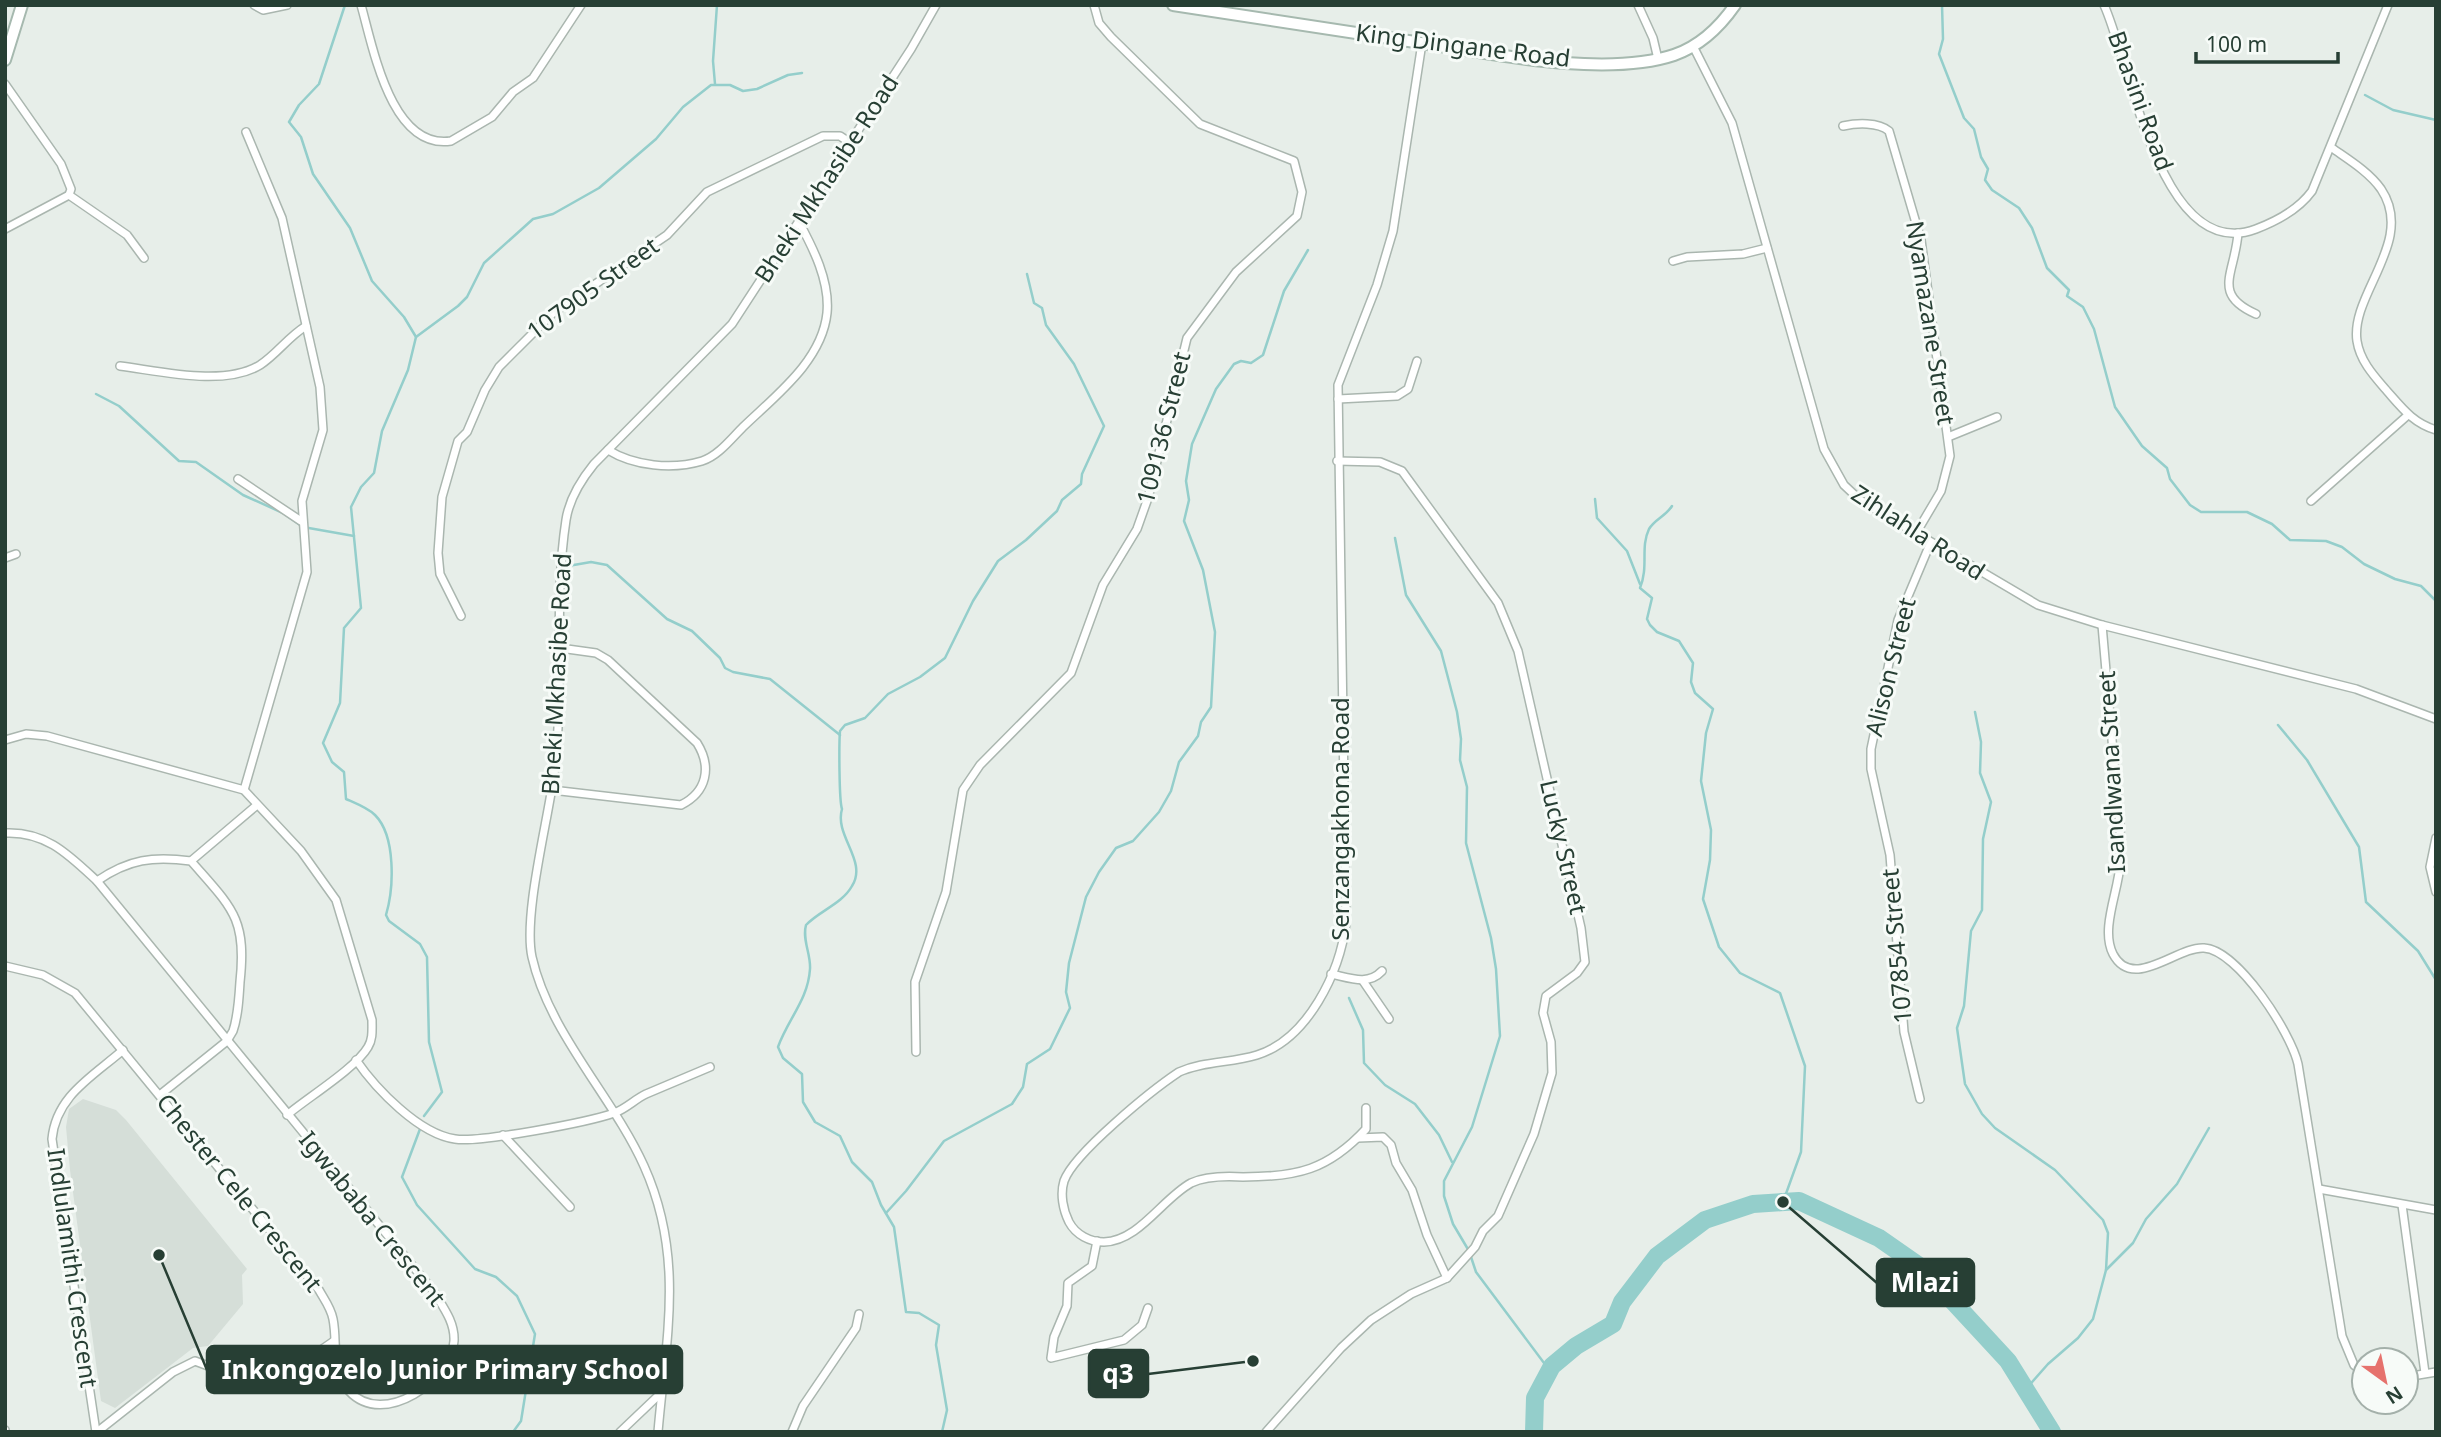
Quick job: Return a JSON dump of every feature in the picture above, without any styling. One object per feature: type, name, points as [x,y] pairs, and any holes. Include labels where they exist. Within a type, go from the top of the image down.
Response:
[{"type":"street","points":[[5,60],[22,5]]},
{"type":"street","points":[[254,5],[264,10],[287,5]]},
{"type":"street","points":[[360,5],[370,43],[402,116],[419,136],[443,142],[451,141],[497,114],[513,92],[542,67],[581,5]]},
{"type":"street","name":"Bheki Mkhasibe Road","points":[[658,1432],[672,1279],[670,1254],[644,1166],[563,1030],[531,956],[530,928],[552,790],[566,519],[584,476],[732,324],[936,5]]},
{"type":"street","name":"109136 Street","points":[[916,1052],[915,982],[946,892],[960,803],[968,780],[1071,673],[1100,593],[1137,529],[1148,498],[1187,338],[1236,272],[1297,216],[1302,192],[1294,161],[1200,124],[1111,37],[1100,23],[1094,5]]},
{"type":"street","name":"King Dingane Road","points":[[1173,5],[1539,59],[1637,62],[1658,59],[1693,46],[1713,32],[1735,5]]},
{"type":"street","points":[[1638,5],[1658,59]]},
{"type":"street","name":"Bhasini Road","points":[[2104,5],[2119,40],[2152,148],[2166,177],[2179,198],[2206,227],[2220,233],[2238,233]]},
{"type":"street","points":[[2256,314],[2233,302],[2228,293],[2238,233],[2269,223],[2301,204],[2316,184],[2388,5]]},
{"type":"street","name":"Senzangakhona Road","points":[[1097,1241],[1074,1230],[1063,1203],[1065,1180],[1077,1161],[1179,1072],[1199,1064],[1261,1054],[1285,1040],[1308,1016],[1332,974],[1343,946],[1346,923],[1337,461],[1338,385],[1377,285],[1393,231],[1422,43]]},
{"type":"street","name":"Zihlahla Road","points":[[1693,46],[1732,123],[1829,461],[1844,485],[1860,500],[2038,606],[2102,625],[2356,689],[2417,709],[2436,719]]},
{"type":"street","points":[[5,83],[61,164],[71,189],[69,195],[5,229]]},
{"type":"street","name":"Nyamazane Street","points":[[1843,126],[1867,124],[1889,131],[1921,240],[1950,456],[1945,480],[1915,535]]},
{"type":"street","points":[[5,740],[26,734],[47,736],[244,790],[307,572],[307,549],[301,521],[306,482],[323,430],[320,387],[282,218],[246,132]]},
{"type":"street","name":"107905 Street","points":[[461,616],[440,574],[438,553],[445,484],[458,441],[467,432],[485,390],[512,352],[553,313],[667,234],[714,187],[823,136],[840,136],[849,142]]},
{"type":"street","points":[[2332,148],[2374,180],[2390,208],[2392,217],[2388,241],[2356,336],[2363,360],[2408,415],[2420,424],[2436,430]]},
{"type":"street","points":[[69,195],[127,235],[144,258]]},
{"type":"street","points":[[608,450],[640,463],[703,461],[725,444],[797,373],[819,340],[827,312],[818,263],[799,222]]},
{"type":"street","points":[[1673,261],[1687,257],[1743,254],[1767,248]]},
{"type":"street","points":[[120,366],[207,376],[236,375],[262,363],[306,326]]},
{"type":"street","points":[[1338,399],[1397,396],[1408,389],[1417,361]]},
{"type":"street","points":[[2311,501],[2408,415]]},
{"type":"street","points":[[1948,436],[1997,417]]},
{"type":"street","name":"Lucky Street","points":[[1337,461],[1380,461],[1402,471],[1506,618],[1518,651],[1586,962],[1577,973],[1546,996],[1543,1013],[1551,1042],[1552,1073],[1534,1134],[1498,1216],[1447,1278]]},
{"type":"street","points":[[238,480],[301,521]]},
{"type":"street","name":"Alison Street","points":[[1877,793],[1871,769],[1871,749],[1898,620],[1930,544]]},
{"type":"street","points":[[5,558],[16,554]]},
{"type":"street","name":"Isandlwana Street","points":[[2102,625],[2121,840],[2118,884],[2110,928],[2113,954],[2121,963],[2142,969],[2193,948],[2210,948],[2232,961],[2288,1036],[2296,1053],[2342,1336],[2350,1355]]},
{"type":"street","points":[[552,790],[681,805],[702,787],[706,771],[703,752],[697,743],[608,660],[596,653],[560,648]]},
{"type":"street","name":"Igwababa Crescent","points":[[244,790],[301,851],[336,900],[372,1020],[372,1036],[368,1048],[287,1115]]},
{"type":"street","name":"107854 Street","points":[[1877,793],[1889,847],[1904,1032],[1920,1100]]},
{"type":"street","points":[[191,861],[257,805]]},
{"type":"street","name":"Igwababa Crescent","points":[[5,833],[29,834],[57,844],[97,881],[433,1292],[452,1323],[454,1341],[445,1366],[417,1392],[400,1403],[379,1406],[363,1402],[343,1384],[335,1365],[334,1341]]},
{"type":"street","points":[[2436,838],[2430,867],[2436,892]]},
{"type":"street","points":[[97,881],[135,860],[166,857],[191,861],[232,910],[242,930],[243,955],[236,1022],[227,1041],[161,1094]]},
{"type":"street","name":"Chester Cele Crescent","points":[[5,967],[63,984],[75,993],[161,1094],[319,1290],[333,1318],[334,1341]]},
{"type":"street","points":[[1332,974],[1363,981],[1376,977],[1382,971]]},
{"type":"street","points":[[1363,981],[1390,1019]]},
{"type":"street","name":"Indlulamithi Crescent","points":[[96,1432],[52,1139],[54,1118],[65,1100],[123,1050]]},
{"type":"street","points":[[356,1060],[386,1097],[439,1134],[456,1139],[503,1135],[612,1114],[645,1094],[710,1067]]},
{"type":"street","points":[[1148,1308],[1142,1325],[1124,1340],[1051,1358],[1054,1337],[1067,1306],[1068,1283],[1092,1266],[1097,1241],[1124,1237],[1191,1183],[1213,1178],[1301,1174],[1324,1164],[1359,1138],[1368,1124],[1366,1108]]},
{"type":"street","points":[[503,1135],[570,1207]]},
{"type":"street","points":[[1266,1432],[1341,1348],[1371,1321],[1411,1294],[1447,1278],[1427,1235],[1412,1189],[1396,1163],[1391,1146],[1383,1137],[1359,1138]]},
{"type":"street","points":[[2319,1189],[2436,1210]]},
{"type":"street","points":[[2402,1205],[2426,1373]]},
{"type":"street","points":[[792,1432],[803,1406],[852,1334],[859,1314]]},
{"type":"street","points":[[96,1432],[173,1372],[195,1361],[266,1388],[334,1341]]},
{"type":"street","points":[[2420,1374],[2436,1372]]},
{"type":"street","points":[[620,1432],[661,1393]]},
{"type":"shaded area","points":[[83,1099],[116,1110],[126,1120],[247,1269],[242,1275],[243,1304],[208,1346],[193,1348],[115,1408],[101,1401],[70,1170],[66,1127],[69,1109]]},
{"type":"waterway","points":[[345,5],[319,84],[299,105],[289,122],[301,137],[313,174],[350,228],[372,281],[404,317],[416,337]]},
{"type":"waterway","points":[[715,84],[713,61],[717,5]]},
{"type":"waterway","points":[[1942,5],[1943,39],[1939,54],[1964,118],[1974,129],[1981,157],[1988,169],[1985,180],[1992,190],[2019,208],[2032,228],[2047,268],[2069,290],[2067,296],[2083,307],[2094,329],[2115,407],[2142,446],[2167,468],[2170,479],[2190,505],[2201,512],[2247,512],[2272,524],[2290,540],[2326,541],[2342,547],[2364,564],[2395,579],[2421,586],[2436,601]]},
{"type":"waterway","points":[[424,1116],[442,1092],[429,1042],[427,957],[420,944],[389,921],[386,915],[392,877],[387,836],[375,815],[346,799],[344,772],[332,762],[323,743],[340,703],[344,628],[361,608],[351,507],[361,487],[374,473],[382,431],[408,370],[416,337],[467,297],[484,263],[533,219],[553,214],[599,188],[656,139],[683,107],[711,85],[730,85],[743,91],[757,89],[788,75],[802,73]]},
{"type":"waterway","points":[[2365,95],[2393,110],[2436,120]]},
{"type":"waterway","points":[[886,1213],[944,1141],[1012,1104],[1023,1087],[1027,1064],[1050,1049],[1070,1008],[1066,992],[1069,963],[1086,897],[1116,848],[1133,841],[1159,812],[1171,791],[1179,762],[1198,736],[1201,722],[1211,707],[1215,632],[1203,570],[1184,521],[1189,500],[1186,481],[1192,444],[1216,389],[1234,364],[1241,361],[1251,363],[1263,355],[1284,291],[1308,250]]},
{"type":"waterway","points":[[942,1432],[947,1410],[936,1345],[939,1325],[919,1313],[906,1312],[894,1227],[872,1182],[852,1162],[840,1136],[815,1122],[803,1102],[802,1074],[783,1058],[778,1047],[806,990],[810,969],[806,925],[842,898],[856,877],[854,858],[842,829],[840,731],[845,725],[865,718],[888,694],[920,677],[945,658],[973,601],[998,561],[1026,540],[1057,511],[1062,500],[1081,484],[1082,474],[1104,426],[1074,364],[1046,325],[1042,308],[1034,303],[1027,274]]},
{"type":"waterway","points":[[96,394],[119,406],[179,461],[196,462],[243,495],[283,513],[303,527],[354,536]]},
{"type":"waterway","points":[[1595,499],[1597,518],[1627,551],[1640,584]]},
{"type":"waterway","points":[[1672,506],[1654,523],[1646,536],[1644,572],[1640,588],[1652,598],[1647,619],[1650,625],[1657,632],[1679,641],[1693,663],[1691,682],[1695,693],[1713,709],[1706,733],[1701,781],[1711,830],[1710,860],[1703,899],[1719,947],[1740,973],[1780,993],[1805,1066],[1801,1152],[1783,1202]]},
{"type":"waterway","points":[[1395,538],[1406,595],[1441,651],[1457,712],[1461,739],[1460,760],[1467,787],[1466,843],[1491,938],[1496,969],[1500,1036],[1472,1127],[1444,1181],[1444,1196],[1453,1224],[1469,1251]]},
{"type":"waterway","points":[[568,566],[591,562],[607,565],[667,619],[692,631],[720,658],[725,668],[770,679],[840,735]]},
{"type":"waterway","points":[[1975,712],[1981,742],[1980,773],[1991,802],[1983,839],[1982,910],[1971,931],[1964,1006],[1957,1028],[1965,1084],[1982,1114],[1995,1128],[2055,1170],[2103,1220],[2108,1233],[2106,1270]]},
{"type":"waterway","points":[[2278,725],[2307,760],[2359,847],[2366,902],[2418,951],[2436,980]]},
{"type":"waterway","points":[[1349,998],[1363,1030],[1364,1063],[1385,1085],[1415,1104],[1439,1135],[1452,1162]]},
{"type":"waterway","points":[[2025,1390],[2048,1364],[2078,1338],[2093,1319],[2106,1270],[2133,1243],[2146,1219],[2177,1184],[2209,1128]]},
{"type":"waterway","points":[[420,1129],[402,1177],[417,1205],[475,1269],[496,1277],[517,1296],[535,1334],[521,1421],[513,1432]]},
{"type":"waterway","points":[[1534,1432],[1535,1398],[1552,1366],[1576,1346],[1613,1324],[1622,1302],[1657,1256],[1705,1220],[1753,1204],[1799,1201],[1879,1238],[1922,1268],[2008,1361],[2052,1432]]},
{"type":"waterway","points":[[1470,1254],[1476,1272],[1550,1371]]},
{"type":"place","name":"Mlazi","points":[[1783,1202]]},
{"type":"place","name":"Inkongozelo Junior Primary School","points":[[159,1255]]},
{"type":"place","name":"q3","points":[[1253,1361]]}]
